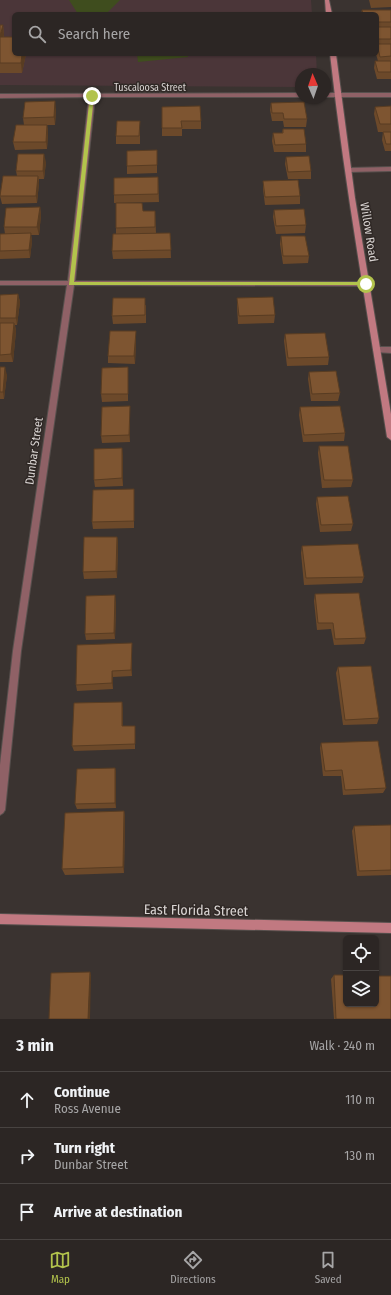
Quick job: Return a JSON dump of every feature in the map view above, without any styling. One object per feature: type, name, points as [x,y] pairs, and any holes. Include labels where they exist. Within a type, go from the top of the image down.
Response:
[{"type":"street","points":[[327,0],[329,12]]},
{"type":"street","name":"Willow Road","points":[[333,56],[337,95],[348,170],[391,437]]},
{"type":"street","name":"Tuscaloosa Street","points":[[0,96],[295,95]]},
{"type":"street","points":[[331,95],[391,95]]},
{"type":"street","name":"Dunbar Street","points":[[0,810],[17,651],[71,284],[92,96]]},
{"type":"street","points":[[348,170],[391,170]]},
{"type":"street","points":[[0,283],[366,284]]},
{"type":"street","points":[[378,350],[391,350]]},
{"type":"street","name":"East Florida Street","points":[[0,919],[391,928]]},
{"type":"shaded area","points":[[0,0],[311,0],[312,12],[12,12],[12,56],[316,56],[317,68],[295,68],[295,87],[0,85]]},
{"type":"green space","points":[[69,0],[120,0],[108,12],[77,12]]},
{"type":"green space","points":[[137,56],[188,57],[138,62]]},
{"type":"building","points":[[362,10],[391,10],[391,22],[379,22],[379,12],[362,12]]},
{"type":"building","points":[[0,25],[3,25],[0,36]]},
{"type":"building","points":[[379,27],[391,27],[391,39],[379,39]]},
{"type":"building","points":[[0,37],[12,37],[12,56],[22,56],[21,63],[0,63]]},
{"type":"building","points":[[379,44],[391,44],[391,56],[380,57]]},
{"type":"building","points":[[375,61],[391,61],[391,72],[378,72]]},
{"type":"building","points":[[55,101],[54,117],[23,118],[25,102]]},
{"type":"building","points":[[295,102],[295,104],[304,104],[307,119],[284,119],[283,113],[272,113],[271,103]]},
{"type":"building","points":[[200,106],[201,121],[181,121],[182,128],[162,128],[162,107]]},
{"type":"building","points":[[391,106],[391,124],[380,124],[375,107]]},
{"type":"building","points":[[117,121],[140,121],[139,136],[116,136]]},
{"type":"building","points":[[16,125],[47,125],[46,142],[13,142]]},
{"type":"building","points":[[283,129],[304,129],[306,144],[275,145],[273,133],[283,133]]},
{"type":"building","points":[[383,132],[391,132],[391,144],[386,144]]},
{"type":"building","points":[[157,150],[157,165],[127,166],[127,151]]},
{"type":"building","points":[[18,154],[44,154],[43,171],[16,171]]},
{"type":"building","points":[[309,156],[311,171],[288,172],[286,157]]},
{"type":"building","points":[[3,176],[38,176],[36,196],[0,196]]},
{"type":"building","points":[[158,177],[158,194],[114,195],[114,178]]},
{"type":"building","points":[[298,180],[300,196],[265,197],[263,181]]},
{"type":"building","points":[[116,203],[142,203],[143,211],[155,211],[155,227],[116,228]]},
{"type":"building","points":[[40,207],[37,227],[4,227],[6,208]]},
{"type":"building","points":[[304,209],[306,225],[276,226],[274,210]]},
{"type":"building","points":[[31,233],[29,250],[0,251],[0,234]]},
{"type":"building","points":[[170,233],[171,250],[112,251],[113,234]]},
{"type":"building","points":[[281,236],[305,236],[309,256],[283,256]]},
{"type":"building","points":[[18,294],[16,318],[0,318],[0,295]]},
{"type":"building","points":[[273,297],[275,315],[239,316],[237,298]]},
{"type":"building","points":[[113,298],[145,298],[145,315],[112,316]]},
{"type":"building","points":[[0,323],[14,323],[11,354],[0,355]]},
{"type":"building","points":[[110,331],[136,331],[134,356],[108,356]]},
{"type":"building","points":[[325,333],[329,357],[288,358],[285,334]]},
{"type":"building","points":[[0,367],[5,367],[3,392],[0,392]]},
{"type":"building","points":[[128,367],[128,394],[101,394],[102,368]]},
{"type":"building","points":[[336,371],[340,393],[312,394],[309,372]]},
{"type":"building","points":[[130,406],[129,435],[101,436],[102,407]]},
{"type":"building","points":[[340,406],[345,433],[304,435],[300,407]]},
{"type":"building","points":[[319,446],[348,446],[353,480],[324,480]]},
{"type":"building","points":[[122,448],[122,478],[94,480],[94,449]]},
{"type":"building","points":[[134,489],[134,521],[92,522],[93,490]]},
{"type":"building","points":[[348,496],[353,524],[321,525],[317,497]]},
{"type":"building","points":[[84,537],[117,537],[116,571],[83,572]]},
{"type":"building","points":[[358,544],[364,577],[306,578],[302,546]]},
{"type":"building","points":[[359,593],[366,638],[335,639],[333,623],[318,623],[315,594]]},
{"type":"building","points":[[115,595],[114,633],[85,634],[86,596]]},
{"type":"building","points":[[132,643],[131,670],[112,671],[112,683],[76,685],[77,645]]},
{"type":"building","points":[[371,666],[379,718],[345,720],[338,667]]},
{"type":"building","points":[[122,702],[122,726],[135,726],[135,744],[72,746],[74,703]]},
{"type":"building","points":[[378,741],[386,788],[345,790],[342,770],[325,771],[321,743]]},
{"type":"building","points":[[115,768],[115,803],[75,804],[77,769]]},
{"type":"building","points":[[124,811],[123,867],[62,869],[65,813]]},
{"type":"building","points":[[391,825],[391,870],[359,871],[354,826]]},
{"type":"building","points":[[90,972],[88,1019],[49,1019],[51,973]]},
{"type":"building","points":[[334,975],[343,975],[343,1007],[379,1007],[379,976],[391,976],[391,1019],[336,1019]]},
{"type":"route","points":[[92,96],[71,284],[366,284]]}]
